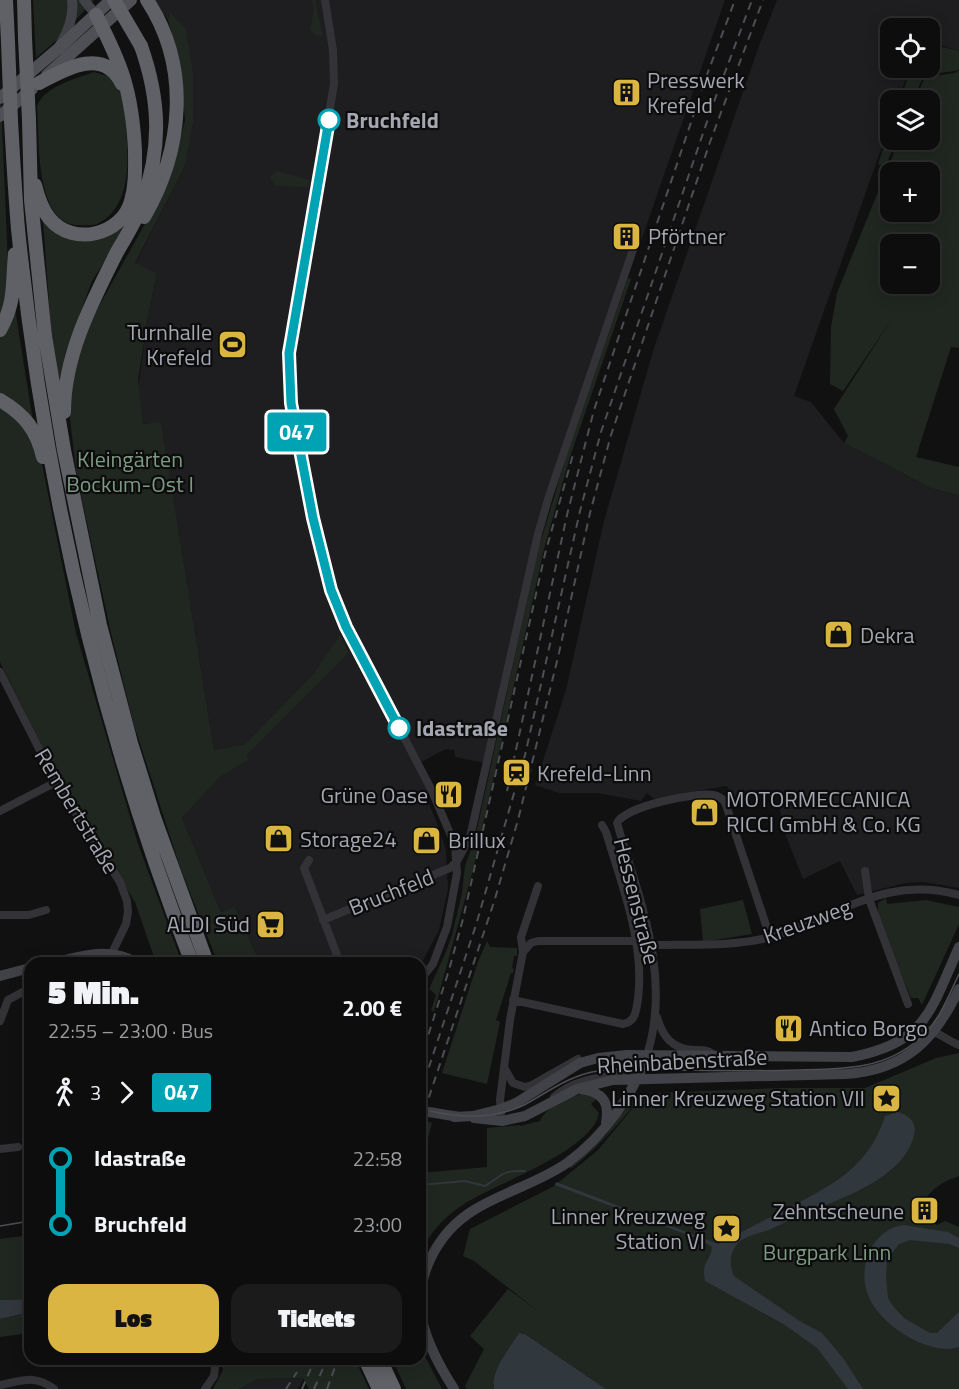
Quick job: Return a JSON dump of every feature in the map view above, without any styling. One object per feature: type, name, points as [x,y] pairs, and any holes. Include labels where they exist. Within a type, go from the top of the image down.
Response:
[{"type":"highway","points":[[6,0],[8,42],[6,118],[39,391],[61,516],[97,674],[144,835],[190,957]]},
{"type":"highway","points":[[24,0],[31,200],[37,270],[45,336],[64,450],[100,625],[131,743],[167,855],[205,957]]},
{"type":"highway","points":[[64,450],[64,395],[70,360],[83,324],[142,205],[153,165],[156,139],[156,114],[150,72],[141,46],[112,0]]},
{"type":"highway","points":[[99,291],[154,199],[166,173],[176,129],[178,104],[172,55],[159,19],[147,0]]},
{"type":"highway","points":[[29,120],[35,186],[42,207],[50,220],[64,230],[79,234],[94,234],[111,228],[122,219],[131,204],[135,175],[132,113],[123,71],[99,20]]},
{"type":"highway","points":[[39,83],[76,65],[103,64],[117,74],[132,113]]},
{"type":"highway","points":[[0,330],[7,318],[14,288],[18,228]]},
{"type":"highway","points":[[0,400],[22,415],[36,434],[50,491],[61,516]]},
{"type":"highway","points":[[368,1365],[379,1389]]},
{"type":"highway","points":[[383,1365],[394,1389]]},
{"type":"main road","points":[[58,49],[68,30],[73,9],[72,0]]},
{"type":"main road","points":[[84,0],[99,20]]},
{"type":"main road","points":[[6,118],[99,20],[112,0]]},
{"type":"main road","points":[[0,98],[58,49],[131,0]]},
{"type":"main road","points":[[918,1029],[927,1017],[959,947]]},
{"type":"main road","points":[[90,957],[112,953],[127,957]]},
{"type":"main road","points":[[0,976],[24,972]]},
{"type":"main road","name":"Rheinbabenstraße","points":[[454,1117],[472,1116],[501,1109],[580,1063],[611,1056],[643,1067],[855,1073],[887,1066],[916,1049],[935,1031],[959,989]]},
{"type":"main road","name":"Rheinbabenstraße","points":[[454,1117],[502,1121],[525,1116],[578,1089],[643,1067],[716,1056],[852,1057],[894,1044],[918,1029]]},
{"type":"main road","points":[[426,1271],[438,1245],[456,1224],[472,1211],[559,1168],[585,1149],[605,1127],[643,1067]]},
{"type":"main road","points":[[578,1089],[593,1092],[606,1102],[608,1111],[605,1127]]},
{"type":"main road","points":[[429,1112],[454,1117]]},
{"type":"main road","points":[[426,1330],[434,1355],[454,1389]]},
{"type":"street","name":"Bruchfeld","points":[[325,0],[333,50],[334,84],[289,353],[291,403],[313,518],[335,601],[444,815],[455,845],[456,885],[447,927],[433,964],[426,973]]},
{"type":"street","points":[[457,861],[474,825],[541,524],[636,241]]},
{"type":"street","name":"Rembertstraße","points":[[0,672],[56,782],[120,882],[127,901],[128,912],[126,924],[112,953]]},
{"type":"street","points":[[0,812],[56,782]]},
{"type":"street","name":"Hessenstraße","points":[[643,1067],[656,1014],[653,945],[617,823],[618,819],[627,813],[669,800],[706,795],[721,797],[725,801],[770,937]]},
{"type":"street","points":[[513,1000],[623,1024],[633,1019],[640,978],[636,941],[606,832],[602,825]]},
{"type":"street","name":"Bruchfeld","points":[[309,860],[304,868],[338,957]]},
{"type":"street","name":"Bruchfeld","points":[[323,920],[450,868],[457,861]]},
{"type":"street","points":[[865,871],[869,899],[908,1004]]},
{"type":"street","points":[[502,1121],[504,1067],[513,1000],[523,952],[521,945],[523,931],[538,885]]},
{"type":"street","name":"Kreuzweg","points":[[653,945],[722,945],[770,937],[887,892],[935,889],[959,895]]},
{"type":"street","points":[[0,915],[28,915],[46,910]]},
{"type":"street","points":[[523,952],[531,943],[538,941],[636,941]]},
{"type":"street","points":[[0,1021],[8,1000],[24,991]]},
{"type":"street","name":"Hessenstraße","points":[[656,1014],[663,1034],[669,1042],[682,1050],[708,1050],[716,1056]]},
{"type":"street","points":[[918,1029],[935,1031],[959,1045]]},
{"type":"street","name":"Rheinbabenstraße","points":[[643,1067],[654,1060],[767,1061],[790,1056]]},
{"type":"street","points":[[504,1067],[513,1083],[525,1087],[578,1059],[587,1057],[594,1059]]},
{"type":"street","points":[[539,1110],[571,1085],[643,1067]]},
{"type":"street","points":[[0,1149],[18,1147]]},
{"type":"street","points":[[205,1389],[214,1376],[215,1365]]},
{"type":"street","points":[[0,1385],[32,1379],[41,1380],[54,1389]]},
{"type":"shaded area","points":[[155,0],[725,0],[642,238],[629,255],[546,494],[485,763],[455,757],[454,750],[446,749],[421,762],[437,791],[426,797],[446,850],[448,889],[439,930],[425,957],[257,957],[235,906],[221,912],[182,818],[220,777],[249,760],[247,755],[349,651],[340,636],[314,673],[245,744],[214,750],[161,423],[143,424],[138,388],[157,273],[135,264],[185,166],[193,73],[168,13],[168,20]]},
{"type":"shaded area","points":[[777,0],[959,0],[959,51],[940,45],[940,18],[880,18],[880,78],[906,78],[902,90],[880,90],[881,150],[794,396],[811,402],[844,443],[933,489],[959,495],[959,888],[924,882],[905,883],[857,895],[840,861],[803,879],[782,826],[778,791],[732,796],[727,786],[654,799],[647,793],[641,801],[597,793],[559,793],[535,785],[566,690],[604,521],[653,351]]},
{"type":"shaded area","points":[[898,1112],[911,1120],[915,1130],[914,1135],[908,1150],[884,1176],[851,1194],[742,1240],[733,1250],[731,1259],[734,1276],[798,1320],[822,1333],[843,1358],[863,1389],[848,1389],[817,1348],[785,1325],[705,1281],[704,1269],[712,1247],[701,1240],[555,1185],[556,1182],[718,1244],[834,1182],[859,1161],[869,1149],[885,1116]]},
{"type":"shaded area","points":[[904,1225],[948,1232],[959,1238],[959,1248],[949,1244],[910,1240],[899,1244],[887,1260],[886,1277],[888,1298],[893,1306],[904,1318],[930,1333],[937,1333],[959,1312],[959,1347],[947,1349],[919,1342],[892,1326],[872,1304],[865,1281],[870,1250],[884,1233]]},
{"type":"shaded area","points":[[24,1299],[24,1313],[0,1319],[0,1300]]},
{"type":"shaded area","points":[[519,1333],[525,1334],[606,1389],[494,1389],[498,1367]]},
{"type":"shaded area","points":[[304,1378],[298,1389],[239,1389],[258,1379]]},
{"type":"green space","points":[[33,0],[94,0],[60,37],[36,58]]},
{"type":"green space","points":[[312,0],[315,0],[323,36],[315,35],[310,29],[314,8]]},
{"type":"green space","name":"Kleingärten Bockum-Ost I","points":[[169,12],[186,29],[193,73],[193,122],[185,166],[135,263],[157,273],[138,380],[143,424],[161,422],[214,750],[245,744],[314,673],[340,635],[349,652],[247,755],[249,760],[220,777],[182,818],[221,912],[235,906],[257,957],[216,957],[181,870],[134,725],[111,633],[77,477],[69,411],[76,362],[89,324],[170,179],[185,120],[180,61],[168,20]]},
{"type":"green space","points":[[940,46],[959,51],[959,69],[940,73]]},
{"type":"green space","points":[[959,70],[959,348],[951,347],[916,457],[959,467],[959,495],[933,489],[844,443],[848,436],[834,409],[893,317],[843,391],[830,384],[831,327],[837,293],[880,187],[880,222],[940,222],[940,162],[890,162],[895,150],[940,150],[940,90],[919,90],[925,78],[940,78],[940,75],[955,73]]},
{"type":"green space","points":[[94,72],[111,78],[121,94],[127,138],[126,180],[117,206],[109,216],[95,225],[74,225],[57,215],[45,191],[39,154],[37,106],[41,99],[54,88]]},
{"type":"green space","points":[[0,78],[8,265],[32,415],[76,633],[138,844],[180,957],[154,957],[135,902],[61,784],[0,662]]},
{"type":"green space","points":[[908,78],[923,78],[917,90],[903,90]]},
{"type":"green space","points":[[883,150],[893,150],[887,162],[878,164]]},
{"type":"green space","points":[[276,171],[310,180],[308,187],[275,186],[270,178]]},
{"type":"green space","points":[[131,220],[92,281],[66,351],[59,381],[51,329],[43,221],[57,234],[70,239]]},
{"type":"green space","points":[[628,278],[631,279],[569,460],[544,549],[473,870],[434,1012],[431,1010],[436,995],[429,989],[452,935],[462,893],[465,866],[475,838],[539,547],[566,458]]},
{"type":"green space","points":[[886,898],[887,904],[926,900],[959,907],[959,924],[922,1005],[918,998],[911,998],[876,913],[878,903]]},
{"type":"green space","points":[[743,900],[752,934],[703,942],[700,909]]},
{"type":"green space","points":[[487,941],[490,947],[517,948],[517,956],[514,956],[513,973],[511,973],[496,1020],[500,1022],[487,1084],[442,1073]]},
{"type":"green space","name":"Burgpark Linn","points":[[959,1053],[959,1176],[943,1183],[930,1193],[922,1205],[916,1222],[925,1224],[927,1219],[937,1225],[945,1221],[959,1227],[959,1389],[606,1389],[525,1334],[519,1333],[493,1385],[494,1389],[467,1389],[465,1386],[484,1349],[470,1336],[508,1289],[538,1311],[474,1261],[463,1256],[470,1229],[554,1186],[598,1150],[641,1098],[655,1093],[781,1088],[865,1088],[936,1058]]},
{"type":"green space","points":[[585,1093],[598,1097],[591,1104],[599,1113],[593,1127],[562,1153],[464,1204],[444,1220],[426,1244],[426,1172],[487,1167],[487,1128],[520,1126],[540,1121],[547,1111],[566,1100]]},
{"type":"green space","points":[[638,1093],[641,1096],[609,1134],[572,1168],[568,1167],[606,1135]]},
{"type":"green space","points":[[426,1121],[432,1123],[426,1146]]},
{"type":"green space","points":[[24,1236],[24,1299],[0,1300],[0,1239]]},
{"type":"green space","points":[[24,1313],[24,1334],[0,1337],[0,1319]]},
{"type":"green space","points":[[426,1358],[442,1389],[406,1389],[395,1365],[426,1365]]},
{"type":"green space","points":[[222,1365],[358,1365],[369,1389],[309,1389],[303,1378],[258,1379],[239,1389],[213,1389],[223,1370]]},
{"type":"waterway","points":[[426,1184],[465,1181],[485,1186],[507,1172],[525,1171]]},
{"type":"tram line","points":[[430,1111],[466,1116],[501,1113],[524,1105],[578,1076],[608,1070],[814,1070],[862,1066],[892,1057],[919,1039],[942,1009],[959,974]]},
{"type":"tram line","points":[[0,1226],[24,1222]]},
{"type":"railway","points":[[507,791],[567,515],[594,410],[708,72],[735,0]]},
{"type":"railway","points":[[426,1076],[476,925],[525,755],[580,511],[601,432],[712,107],[752,0]]},
{"type":"railway","points":[[426,1106],[494,902],[518,820],[590,513],[611,435],[710,142],[763,0]]},
{"type":"railway","points":[[426,1042],[463,919],[545,554],[574,451]]},
{"type":"railway","points":[[302,1389],[312,1365]]},
{"type":"railway","points":[[314,1389],[324,1365]]},
{"type":"railway","points":[[327,1389],[336,1365]]},
{"type":"railway","points":[[286,1389],[297,1372]]},
{"type":"bus line","name":"047","points":[[329,120],[289,353],[291,403],[313,518],[331,590],[346,627],[399,728]]},
{"type":"place","name":"Presswerk Krefeld","points":[[626,93]]},
{"type":"place","name":"Bruchfeld","points":[[329,120]]},
{"type":"place","name":"Pförtner","points":[[627,236]]},
{"type":"place","name":"Turnhalle Krefeld","points":[[233,345]]},
{"type":"place","name":"Dekra","points":[[839,635]]},
{"type":"place","name":"Idastraße","points":[[399,728]]},
{"type":"place","name":"Krefeld-Linn","points":[[516,773]]},
{"type":"place","name":"Grüne Oase","points":[[449,795]]},
{"type":"place","name":"MOTORMECCANICA RICCI GmbH & Co. KG","points":[[705,812]]},
{"type":"place","name":"Storage24","points":[[279,839]]},
{"type":"place","name":"Brillux","points":[[427,840]]},
{"type":"place","name":"ALDI Süd","points":[[271,924]]},
{"type":"place","name":"Antico Borgo","points":[[788,1028]]},
{"type":"place","name":"Linner Kreuzweg Station VII","points":[[886,1098]]},
{"type":"place","name":"Zehntscheune","points":[[925,1211]]},
{"type":"place","name":"Linner Kreuzweg Station VI","points":[[726,1229]]}]
